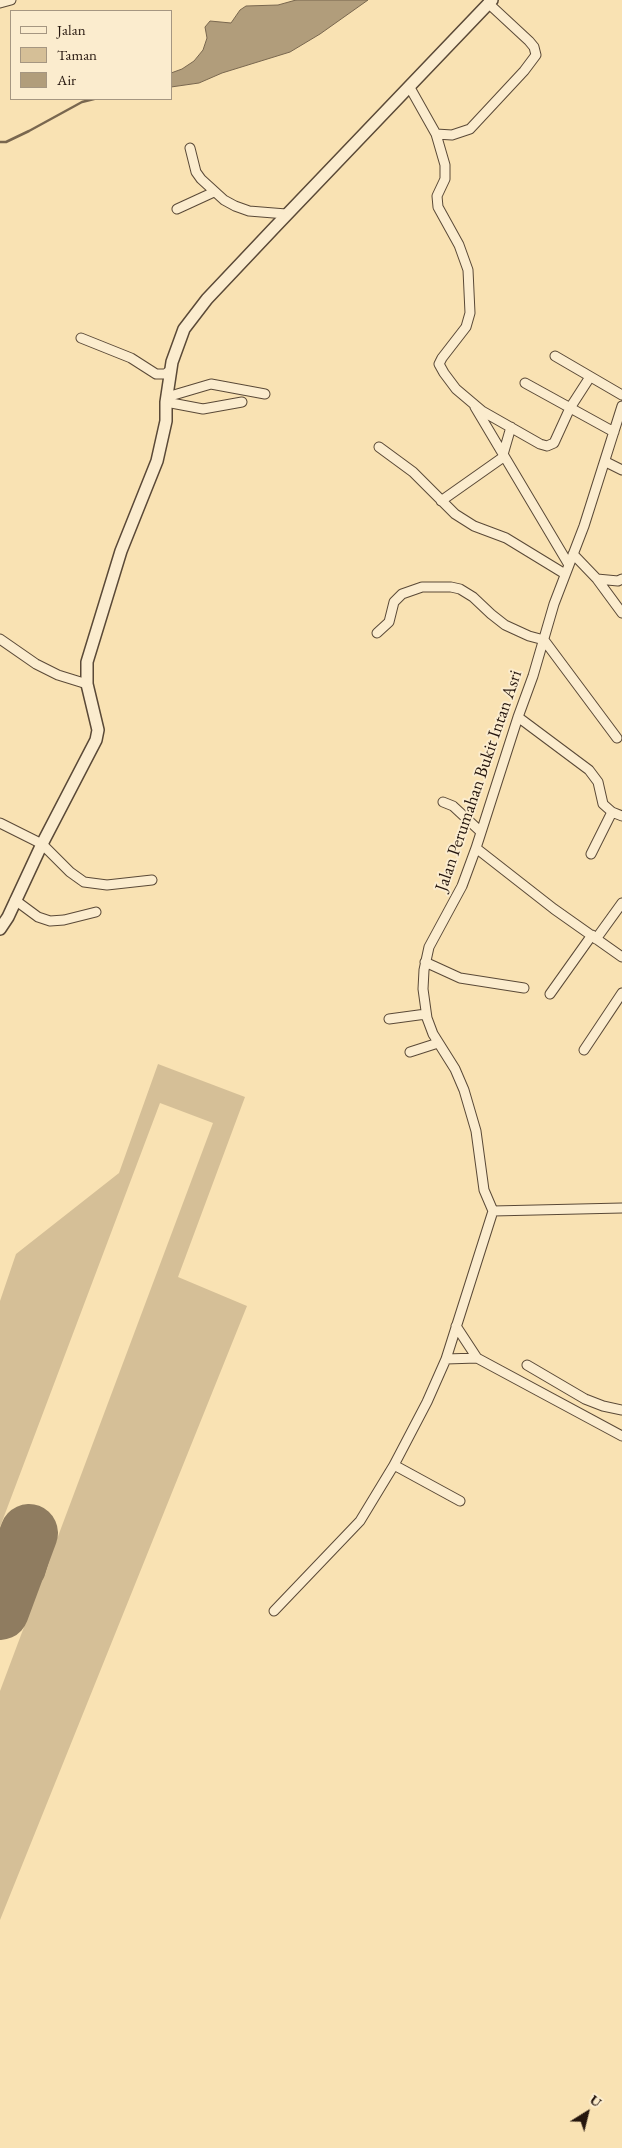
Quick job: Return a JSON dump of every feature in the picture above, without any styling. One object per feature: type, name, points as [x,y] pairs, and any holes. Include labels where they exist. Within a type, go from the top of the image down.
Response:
[{"type":"street","points":[[0,3],[11,0]]},
{"type":"street","points":[[0,929],[4,915],[15,900],[96,740],[98,730],[87,684],[87,662],[121,551],[157,461],[166,421],[166,400],[170,370],[184,329],[206,299],[490,2],[534,47],[536,55],[524,71],[470,129],[452,135],[436,134]]},
{"type":"street","points":[[409,86],[436,134],[445,165],[445,179],[438,196],[438,207],[459,245],[468,270],[470,313],[466,327],[439,364],[456,389],[482,411],[540,444],[551,445],[554,443],[570,408],[590,377]]},
{"type":"street","points":[[190,148],[196,172],[214,192],[235,206],[258,212],[286,214]]},
{"type":"street","points":[[177,209],[214,192]]},
{"type":"street","points":[[81,338],[131,358],[156,374],[162,374],[170,370]]},
{"type":"street","points":[[555,356],[622,395]]},
{"type":"street","points":[[166,400],[211,384],[265,394]]},
{"type":"street","points":[[525,384],[570,408],[617,429]]},
{"type":"street","points":[[166,400],[203,409],[242,402]]},
{"type":"street","points":[[472,403],[504,453],[569,565]]},
{"type":"street","name":"Jalan Perumahan Bukit Intan Asri","points":[[493,1211],[486,1196],[476,1131],[464,1090],[456,1069],[433,1034],[426,1014],[423,989],[426,962],[431,942],[455,900],[476,848],[565,574],[617,429],[622,406]]},
{"type":"street","points":[[441,501],[500,460],[504,453],[511,427]]},
{"type":"street","points":[[379,447],[413,472],[441,501],[463,520],[506,538],[565,574]]},
{"type":"street","points":[[606,462],[622,470]]},
{"type":"street","points":[[573,554],[598,579],[622,613]]},
{"type":"street","points":[[598,579],[618,581],[622,579]]},
{"type":"street","points":[[377,633],[389,622],[393,604],[399,596],[422,587],[439,586],[460,589],[506,625],[529,636],[544,640],[617,738]]},
{"type":"street","points":[[0,639],[7,646],[51,671],[87,684]]},
{"type":"street","points":[[518,717],[589,770],[598,782],[603,804],[612,812],[622,816]]},
{"type":"street","points":[[443,802],[453,806],[481,832]]},
{"type":"street","points":[[591,854],[612,812]]},
{"type":"street","points":[[0,823],[42,844],[77,879],[89,884],[107,885],[152,880]]},
{"type":"street","points":[[476,848],[554,909],[622,957]]},
{"type":"street","points":[[15,900],[38,917],[50,921],[64,920],[96,912]]},
{"type":"street","points":[[550,994],[622,903]]},
{"type":"street","points":[[426,962],[460,978],[524,988]]},
{"type":"street","points":[[584,1050],[622,993]]},
{"type":"street","points":[[389,1019],[426,1014]]},
{"type":"street","points":[[410,1052],[438,1043]]},
{"type":"street","points":[[274,1611],[360,1521],[394,1466],[427,1402],[446,1359],[493,1211],[622,1208]]},
{"type":"street","points":[[456,1326],[477,1358],[622,1436]]},
{"type":"street","points":[[446,1359],[477,1358]]},
{"type":"street","points":[[527,1364],[579,1395],[603,1406],[622,1410]]},
{"type":"street","points":[[572,1408],[579,1395]]},
{"type":"street","points":[[394,1466],[460,1501]]},
{"type":"green space","points":[[158,1064],[245,1097],[178,1277],[247,1306],[0,1920],[0,1691],[213,1123],[160,1103],[0,1527],[0,1301],[16,1254],[119,1173]]},
{"type":"water","points":[[296,0],[368,0],[320,34],[290,52],[222,73],[199,83],[172,87],[172,73],[194,61],[203,50],[207,38],[205,27],[210,21],[231,23],[240,10],[246,6],[278,5]]},
{"type":"waterway","points":[[0,142],[6,142],[82,102],[90,100]]},
{"type":"taxiway","points":[[0,1598],[6,1548],[16,1540],[24,1540],[37,1549],[39,1556],[34,1573],[11,1591],[2,1604]]},
{"type":"runway","points":[[0,1611],[29,1533]]}]
